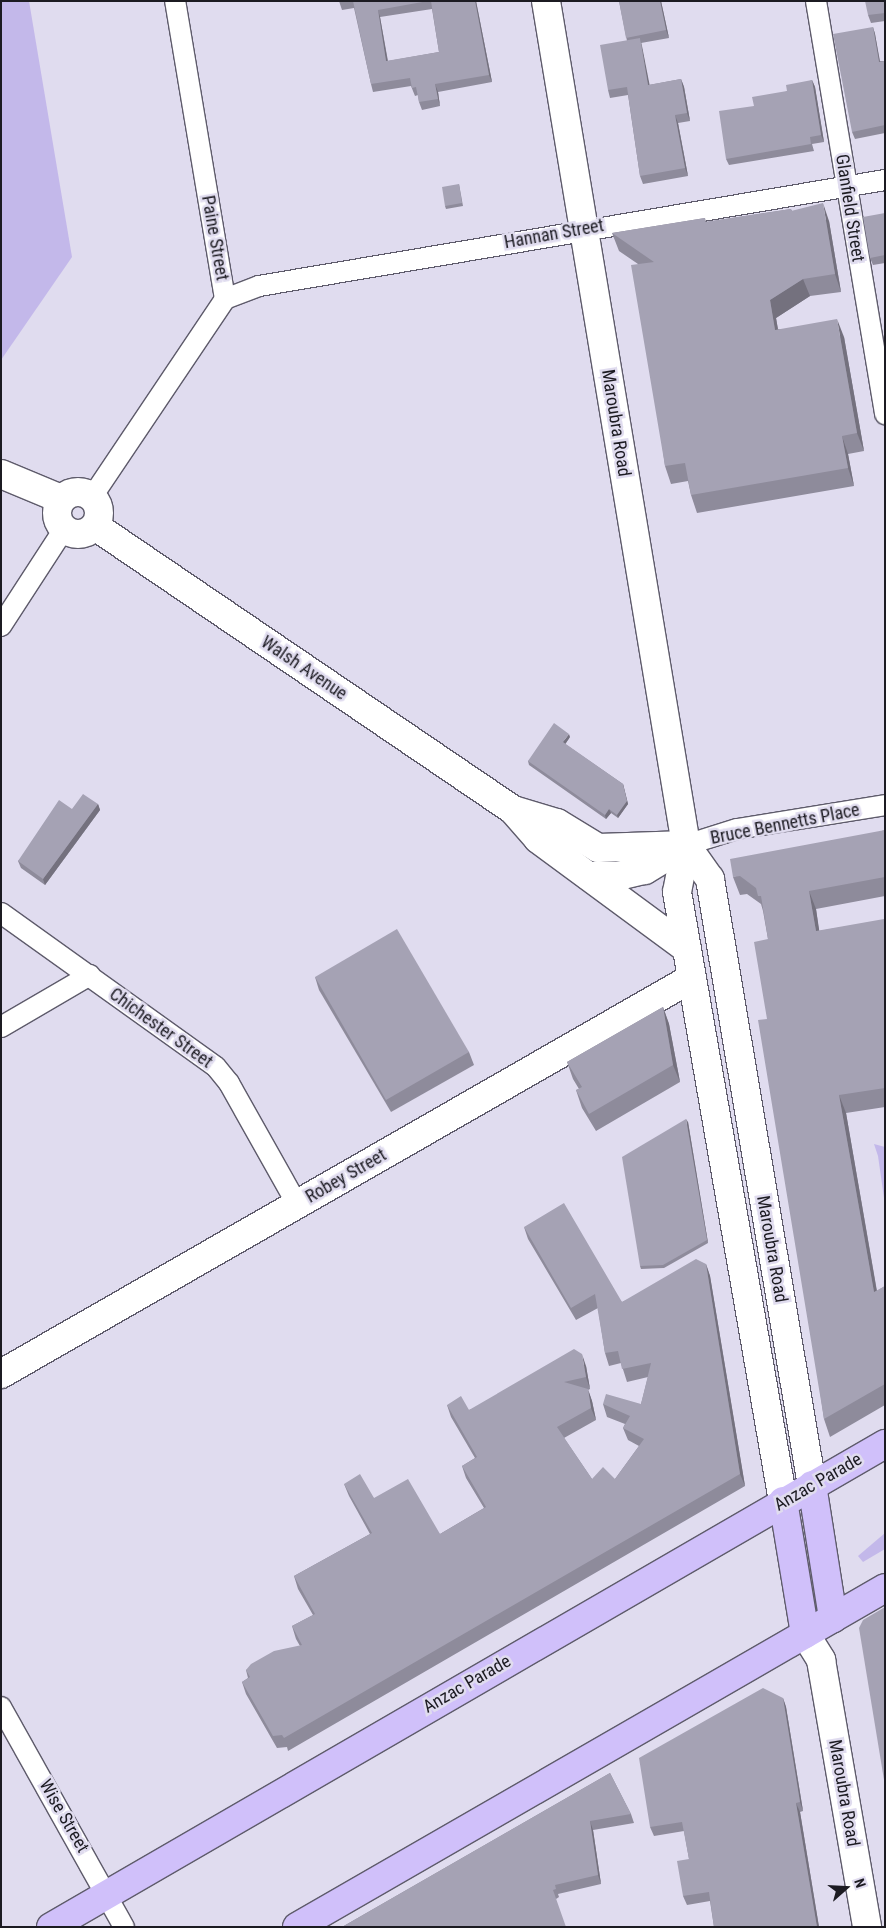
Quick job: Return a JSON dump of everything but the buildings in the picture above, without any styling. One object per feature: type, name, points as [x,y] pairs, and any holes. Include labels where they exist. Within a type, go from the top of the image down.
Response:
[{"type":"main road","name":"Maroubra Road","points":[[546,1],[686,845],[676,885],[805,1634],[821,1660],[867,1927]]},
{"type":"main road","points":[[1,474],[61,500]]},
{"type":"main road","points":[[77,491],[92,497],[99,513],[95,526],[78,534],[64,529],[57,517],[61,500],[77,491]]},
{"type":"main road","name":"Walsh Avenue","points":[[95,526],[513,810],[538,838],[687,949]]},
{"type":"main road","name":"Walsh Avenue","points":[[513,810],[557,823],[598,848],[686,845]]},
{"type":"main road","name":"Maroubra Road","points":[[686,845],[710,879],[812,1486],[833,1618],[821,1660]]},
{"type":"main road","points":[[589,876],[618,876],[645,870],[686,845]]},
{"type":"main road","name":"Robey Street","points":[[1,1374],[692,978]]},
{"type":"main road","name":"Anzac Parade","points":[[51,1927],[783,1501],[885,1444]]},
{"type":"main road","points":[[297,1927],[885,1588]]},
{"type":"street","name":"Paine Street","points":[[92,497],[226,299],[175,1]]},
{"type":"street","name":"Glanfield Street","points":[[816,1],[885,414]]},
{"type":"street","name":"Hannan Street","points":[[226,299],[259,286],[584,229],[885,180]]},
{"type":"street","points":[[1,626],[64,529]]},
{"type":"street","name":"Bruce Bennetts Place","points":[[686,845],[737,830],[885,805]]},
{"type":"street","name":"Chichester Street","points":[[1,913],[216,1067],[229,1083],[297,1204]]},
{"type":"street","points":[[1,1027],[90,975]]},
{"type":"street","name":"Wise Street","points":[[1,1707],[124,1927]]},
{"type":"shaded area","points":[[1,1],[29,1],[72,257],[1,360]]},
{"type":"shaded area","points":[[874,1144],[885,1147],[885,1205],[878,1156]]},
{"type":"shaded area","points":[[885,1533],[885,1549],[863,1562],[858,1556]]}]
